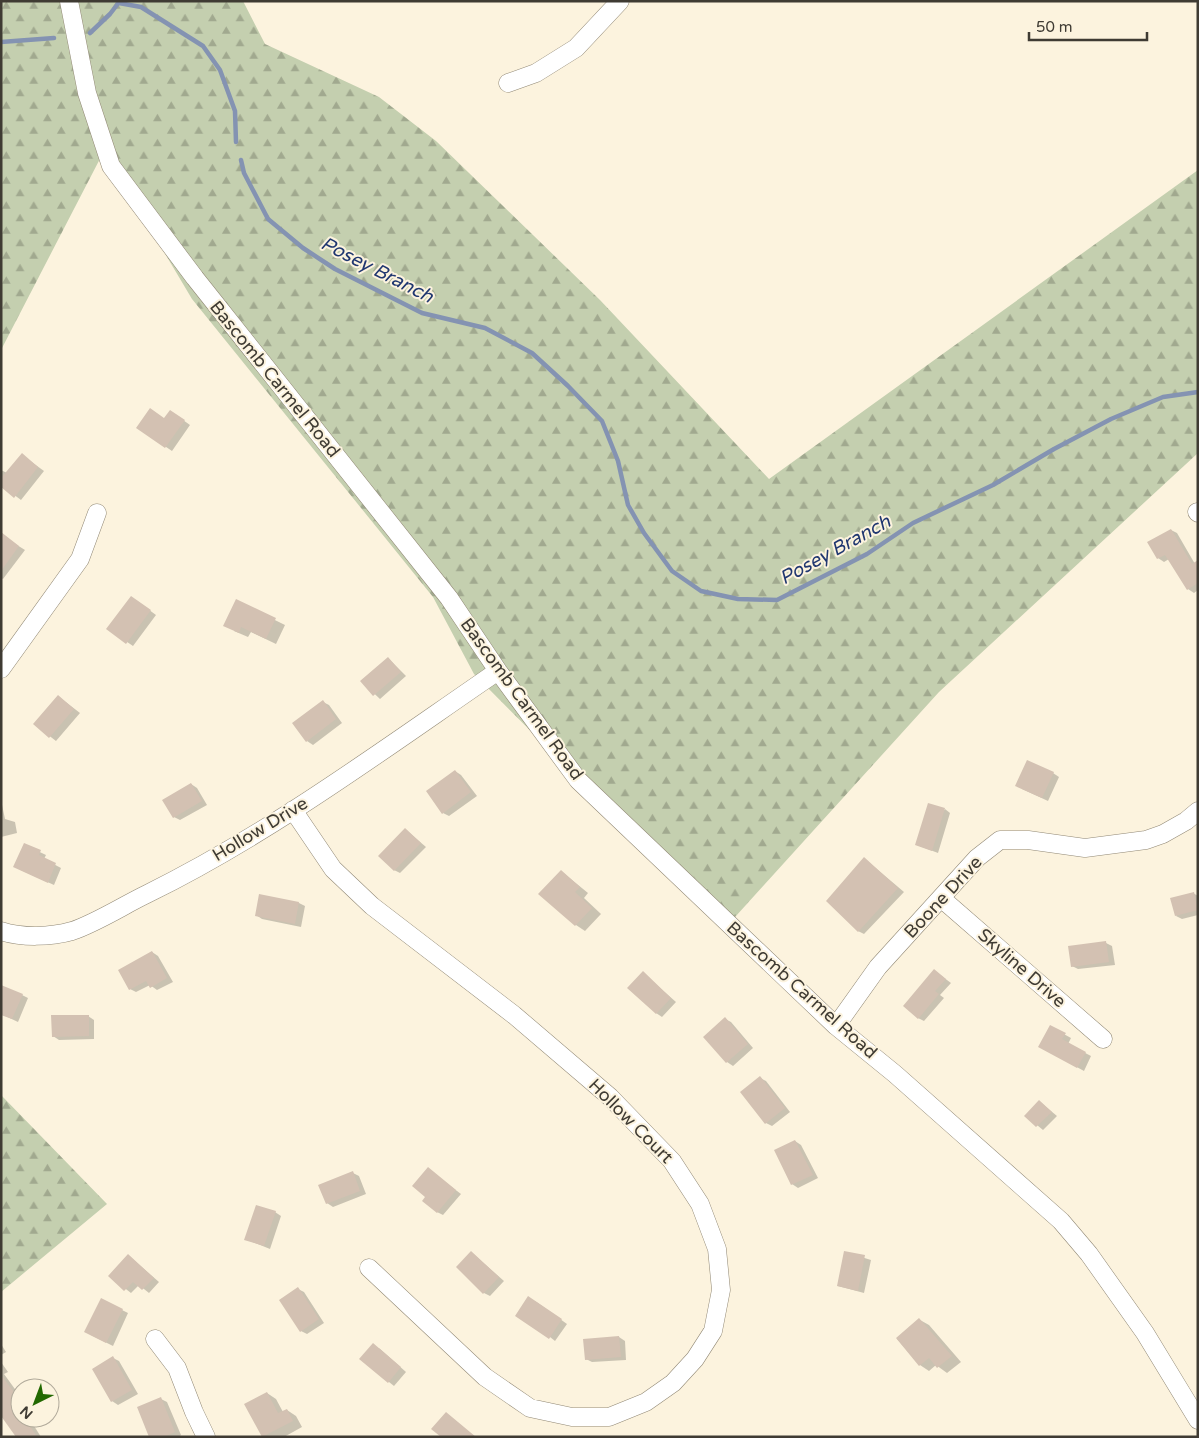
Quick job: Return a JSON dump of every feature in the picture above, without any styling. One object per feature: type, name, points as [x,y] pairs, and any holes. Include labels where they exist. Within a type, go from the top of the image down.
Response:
[{"type":"street","name":"Bascomb Carmel Road","points":[[69,1],[87,94],[111,166],[194,278],[449,598],[498,671],[578,780],[836,1026],[895,1074],[1061,1221],[1089,1254],[1145,1333],[1198,1420]]},
{"type":"street","points":[[508,83],[536,73],[576,48],[620,1]]},
{"type":"street","points":[[1,669],[80,559],[97,513]]},
{"type":"street","name":"Hollow Drive","points":[[1,931],[10,934],[45,936],[73,931],[179,878],[293,810],[498,671]]},
{"type":"street","name":"Hollow Court","points":[[293,810],[333,869],[372,906],[522,1021],[610,1097],[672,1161],[700,1204],[717,1249],[721,1290],[713,1331],[695,1359],[673,1383],[646,1402],[609,1418],[572,1417],[530,1408],[485,1377],[369,1268]]},
{"type":"street","name":"Boone Drive","points":[[836,1026],[878,967],[977,858],[1000,840],[1028,840],[1085,848],[1146,840],[1163,834],[1186,821],[1198,810]]},
{"type":"street","name":"Skyline Drive","points":[[941,898],[1103,1039]]},
{"type":"street","points":[[155,1340],[177,1368],[206,1437]]},
{"type":"green space","points":[[1,1],[243,1],[265,44],[379,97],[436,141],[600,300],[769,479],[1198,170],[1198,453],[939,692],[726,927],[474,674],[433,597],[192,299],[104,151],[1,350]]},
{"type":"green space","points":[[1,1095],[107,1204],[1,1292]]},
{"type":"building","points":[[150,408],[164,418],[170,410],[185,420],[165,448],[136,428]]},
{"type":"building","points":[[22,453],[38,467],[14,498],[1,487],[1,478]]},
{"type":"building","points":[[1171,529],[1192,564],[1198,560],[1198,583],[1187,590],[1165,555],[1157,559],[1147,542]]},
{"type":"building","points":[[1,532],[19,546],[1,571]]},
{"type":"building","points":[[131,596],[151,610],[126,644],[106,629]]},
{"type":"building","points":[[236,599],[276,618],[266,639],[241,627],[239,633],[223,626]]},
{"type":"building","points":[[388,657],[401,672],[373,696],[360,681]]},
{"type":"building","points":[[58,695],[74,709],[49,738],[33,724]]},
{"type":"building","points":[[323,700],[336,719],[306,742],[292,723]]},
{"type":"building","points":[[1027,760],[1054,772],[1042,798],[1015,786]]},
{"type":"building","points":[[455,770],[471,792],[442,814],[426,791]]},
{"type":"building","points":[[191,783],[202,801],[173,818],[162,800]]},
{"type":"building","points":[[928,803],[945,808],[932,851],[915,845]]},
{"type":"building","points":[[405,828],[421,843],[394,871],[378,856]]},
{"type":"building","points":[[24,843],[41,850],[39,855],[56,863],[48,883],[13,867]]},
{"type":"building","points":[[864,857],[898,888],[858,932],[826,901]]},
{"type":"building","points":[[561,870],[580,887],[575,892],[592,908],[575,926],[538,894]]},
{"type":"building","points":[[1194,892],[1198,910],[1175,916],[1170,898]]},
{"type":"building","points":[[259,894],[299,902],[295,924],[255,916]]},
{"type":"building","points":[[1106,941],[1109,962],[1071,967],[1068,946]]},
{"type":"building","points":[[152,951],[167,978],[150,988],[146,981],[129,990],[118,970]]},
{"type":"building","points":[[934,969],[946,979],[935,991],[939,994],[918,1019],[903,1006]]},
{"type":"building","points":[[643,971],[671,998],[656,1014],[627,988]]},
{"type":"building","points":[[1,985],[23,994],[12,1019],[1,1015]]},
{"type":"building","points":[[51,1015],[89,1015],[89,1036],[52,1037]]},
{"type":"building","points":[[725,1017],[748,1044],[726,1063],[703,1037]]},
{"type":"building","points":[[1050,1025],[1066,1033],[1062,1039],[1086,1052],[1077,1068],[1038,1047]]},
{"type":"building","points":[[760,1076],[785,1108],[765,1124],[740,1092]]},
{"type":"building","points":[[1039,1100],[1052,1112],[1036,1127],[1024,1116]]},
{"type":"building","points":[[795,1140],[813,1175],[791,1185],[774,1150]]},
{"type":"building","points":[[428,1167],[456,1190],[437,1213],[422,1201],[425,1197],[412,1186]]},
{"type":"building","points":[[353,1171],[360,1191],[326,1204],[318,1185]]},
{"type":"building","points":[[256,1205],[276,1211],[264,1246],[244,1240]]},
{"type":"building","points":[[471,1251],[499,1277],[483,1294],[456,1267]]},
{"type":"building","points":[[844,1251],[865,1255],[858,1291],[837,1286]]},
{"type":"building","points":[[128,1254],[154,1278],[142,1290],[133,1282],[124,1291],[108,1276]]},
{"type":"building","points":[[298,1287],[319,1319],[300,1332],[279,1300]]},
{"type":"building","points":[[528,1296],[562,1319],[549,1339],[515,1316]]},
{"type":"building","points":[[101,1298],[123,1309],[106,1343],[84,1332]]},
{"type":"building","points":[[919,1318],[952,1356],[937,1368],[929,1358],[919,1366],[896,1338]]},
{"type":"building","points":[[619,1336],[621,1357],[585,1360],[583,1339]]},
{"type":"building","points":[[373,1343],[401,1367],[388,1383],[359,1359]]},
{"type":"building","points":[[113,1356],[132,1390],[111,1402],[92,1369]]},
{"type":"building","points":[[1,1375],[10,1387],[10,1428],[31,1428],[37,1437],[16,1437],[1,1416]]},
{"type":"building","points":[[267,1392],[278,1413],[287,1409],[293,1421],[262,1437],[244,1404]]},
{"type":"building","points":[[161,1397],[175,1432],[164,1437],[149,1437],[137,1407]]},
{"type":"building","points":[[446,1412],[476,1437],[441,1437],[431,1429]]},
{"type":"waterway","name":"Posey Branch","points":[[90,33],[110,14],[120,1]]},
{"type":"waterway","name":"Posey Branch","points":[[119,3],[141,7],[203,46],[220,70],[235,111],[236,142]]},
{"type":"waterway","name":"Posey Branch","points":[[1,42],[54,38]]},
{"type":"waterway","name":"Posey Branch","points":[[241,160],[244,173],[268,219],[303,248],[335,269],[422,313],[485,328],[532,353],[568,386],[602,421],[618,461],[628,505],[644,533],[672,571],[701,591],[738,599],[777,600],[867,554],[913,523],[993,485],[1054,449],[1111,419],[1163,397],[1198,392]]}]
